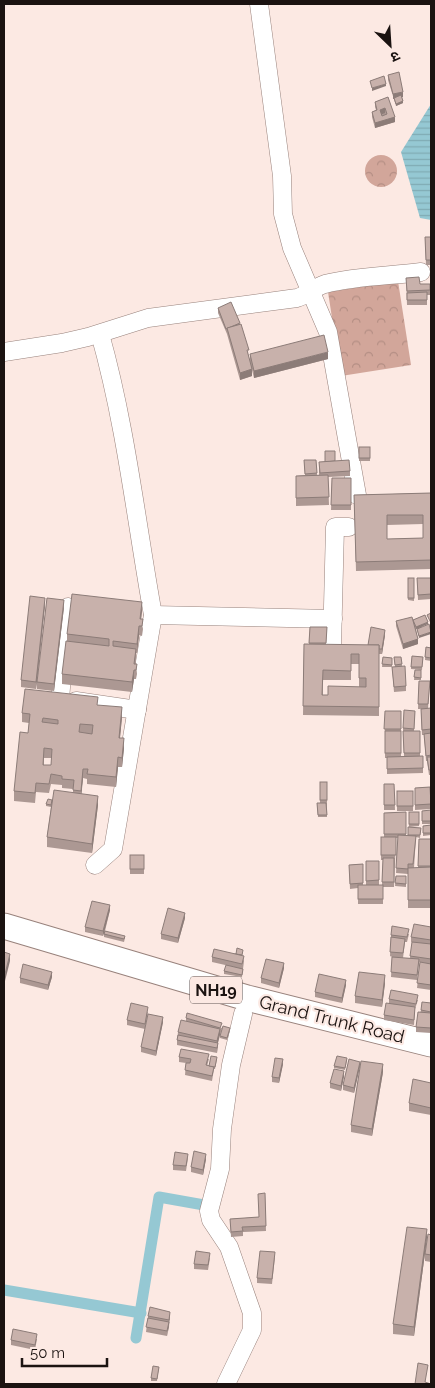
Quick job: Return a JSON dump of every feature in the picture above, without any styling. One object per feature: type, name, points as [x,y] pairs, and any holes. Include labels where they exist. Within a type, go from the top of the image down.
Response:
[{"type":"highway","name":"Grand Trunk Road","points":[[4,926],[52,949],[192,991],[243,1014],[424,1050]]},
{"type":"highway","name":"Grand Trunk Road","points":[[4,943],[52,949]]},
{"type":"highway","name":"Grand Trunk Road","points":[[192,991],[247,998],[424,1050]]},
{"type":"street","points":[[259,4],[282,176],[283,214],[292,248],[328,332],[358,495]]},
{"type":"street","points":[[4,352],[62,344],[148,318],[297,298],[324,285],[350,279],[421,272]]},
{"type":"street","points":[[95,865],[113,849],[153,615],[124,436],[110,368],[100,334]]},
{"type":"street","points":[[332,646],[335,528],[349,527]]},
{"type":"street","points":[[68,607],[52,698],[137,710]]},
{"type":"street","points":[[153,615],[333,619]]},
{"type":"street","points":[[226,1384],[252,1330],[252,1313],[229,1247],[211,1220],[209,1211],[220,1169],[222,1129],[231,1065],[243,1014]]},
{"type":"green space","points":[[381,155],[387,156],[392,160],[396,165],[396,177],[392,182],[387,186],[381,187],[375,186],[370,182],[366,177],[365,171],[366,165],[370,160],[375,156]]},
{"type":"green space","points":[[398,281],[411,365],[341,376],[328,292]]},
{"type":"water","points":[[431,104],[431,220],[420,218],[401,152]]},
{"type":"building","points":[[399,72],[403,92],[393,94],[388,75]]},
{"type":"building","points":[[384,76],[386,84],[372,88],[370,81]]},
{"type":"building","points":[[401,95],[403,101],[396,104],[394,98]]},
{"type":"building","points":[[388,97],[395,117],[375,123],[372,112],[377,110],[375,102]],"holes":[[[385,108],[387,114],[382,116],[380,110]]]},
{"type":"building","points":[[425,237],[431,237],[431,260],[426,260]]},
{"type":"building","points":[[419,277],[420,284],[430,284],[430,290],[407,291],[406,278]]},
{"type":"building","points":[[427,292],[427,300],[407,300],[407,293]]},
{"type":"building","points":[[231,302],[240,323],[226,329],[218,308]]},
{"type":"building","points":[[241,324],[249,350],[247,350],[252,369],[240,373],[227,328]]},
{"type":"building","points":[[324,335],[328,352],[254,371],[250,354]]},
{"type":"building","points":[[359,447],[370,447],[370,458],[359,458]]},
{"type":"building","points":[[325,451],[335,451],[335,461],[325,462]]},
{"type":"building","points":[[304,460],[316,460],[317,473],[305,474]]},
{"type":"building","points":[[349,460],[350,471],[320,473],[319,462]]},
{"type":"building","points":[[328,475],[329,497],[296,498],[296,476]]},
{"type":"building","points":[[332,478],[351,478],[351,505],[331,505]]},
{"type":"building","points":[[431,493],[431,560],[356,562],[354,495]],"holes":[[[387,515],[423,515],[423,538],[387,539]]]},
{"type":"building","points":[[408,578],[414,578],[414,598],[408,598]]},
{"type":"building","points":[[417,578],[431,578],[431,594],[418,595]]},
{"type":"building","points":[[72,594],[142,602],[140,619],[143,619],[142,626],[139,626],[137,644],[113,641],[113,646],[136,649],[134,664],[137,664],[132,682],[62,674],[66,641],[109,646],[109,639],[67,634]]},
{"type":"building","points":[[30,596],[45,598],[36,682],[21,680]]},
{"type":"building","points":[[47,598],[64,600],[54,684],[37,682]]},
{"type":"building","points":[[431,613],[431,623],[427,615]]},
{"type":"building","points":[[425,615],[428,622],[416,627],[413,620]]},
{"type":"building","points":[[412,617],[418,639],[403,644],[396,621]]},
{"type":"building","points":[[429,624],[431,632],[419,636],[417,629]]},
{"type":"building","points":[[310,627],[327,627],[326,643],[309,643]]},
{"type":"building","points":[[371,627],[385,630],[382,649],[379,649],[379,645],[368,645]]},
{"type":"building","points":[[304,644],[379,645],[379,707],[303,706]],"holes":[[[351,654],[359,654],[359,678],[366,678],[366,687],[328,686],[328,695],[322,695],[323,670],[351,671]]]},
{"type":"building","points":[[426,647],[431,648],[431,658],[425,657]]},
{"type":"building","points":[[412,656],[423,657],[422,667],[411,667]]},
{"type":"building","points":[[383,657],[392,658],[392,665],[382,664]]},
{"type":"building","points":[[394,657],[401,657],[402,664],[395,665]]},
{"type":"building","points":[[405,666],[406,686],[394,687],[392,667]]},
{"type":"building","points":[[415,670],[421,670],[421,678],[414,677]]},
{"type":"building","points":[[419,681],[430,681],[428,704],[418,704]]},
{"type":"building","points":[[25,689],[98,697],[97,705],[122,707],[119,738],[124,738],[122,758],[118,757],[116,777],[87,774],[88,769],[83,769],[81,791],[73,790],[74,780],[62,779],[62,776],[51,774],[49,784],[36,783],[35,793],[14,791],[20,732],[28,733],[30,714],[22,713]],"holes":[[[43,718],[58,720],[58,724],[42,722]],[[80,724],[93,725],[92,734],[79,732]],[[44,748],[52,749],[51,765],[43,765]]]},
{"type":"building","points":[[431,708],[431,729],[422,730],[421,709]]},
{"type":"building","points":[[404,710],[415,711],[414,729],[403,728]]},
{"type":"building","points":[[385,711],[401,711],[401,729],[384,729]]},
{"type":"building","points":[[385,731],[401,731],[401,753],[385,753]]},
{"type":"building","points":[[403,731],[420,731],[420,753],[404,753]]},
{"type":"building","points":[[431,733],[431,755],[426,756],[424,734]]},
{"type":"building","points":[[423,756],[423,768],[387,769],[387,757]]},
{"type":"building","points":[[427,757],[431,757],[431,770],[429,770]]},
{"type":"building","points":[[320,782],[327,782],[327,800],[320,800]]},
{"type":"building","points":[[384,784],[394,784],[395,805],[384,805]]},
{"type":"building","points":[[430,787],[431,804],[415,805],[415,788]]},
{"type":"building","points":[[54,790],[98,796],[92,844],[47,837]]},
{"type":"building","points":[[397,791],[413,791],[413,806],[397,806]]},
{"type":"building","points":[[48,799],[52,800],[51,805],[46,804]]},
{"type":"building","points":[[317,803],[326,803],[327,815],[318,815]]},
{"type":"building","points":[[431,810],[431,821],[422,821],[422,811]]},
{"type":"building","points":[[406,812],[406,834],[384,834],[384,813]]},
{"type":"building","points":[[409,812],[419,812],[419,824],[409,824]]},
{"type":"building","points":[[431,825],[431,833],[423,833],[423,826]]},
{"type":"building","points":[[408,827],[421,828],[420,835],[408,835]]},
{"type":"building","points":[[398,835],[416,836],[413,864],[408,864],[408,869],[396,868]]},
{"type":"building","points":[[381,837],[396,837],[396,855],[381,855]]},
{"type":"building","points":[[419,839],[431,839],[431,866],[418,866]]},
{"type":"building","points":[[130,855],[144,855],[144,869],[130,869]]},
{"type":"building","points":[[383,858],[394,858],[394,882],[382,882]]},
{"type":"building","points":[[366,861],[379,861],[379,880],[366,881]]},
{"type":"building","points":[[363,864],[363,883],[350,884],[349,865]]},
{"type":"building","points":[[431,867],[431,900],[408,900],[408,868]]},
{"type":"building","points":[[396,876],[406,876],[406,884],[395,883]]},
{"type":"building","points":[[358,885],[383,885],[383,899],[358,899]]},
{"type":"building","points":[[92,901],[110,905],[103,931],[85,927]]},
{"type":"building","points":[[168,908],[185,913],[178,938],[161,934]]},
{"type":"building","points":[[414,924],[431,927],[431,940],[411,937]]},
{"type":"building","points":[[392,926],[409,929],[407,937],[391,935]]},
{"type":"building","points":[[105,931],[125,936],[124,939],[104,934]]},
{"type":"building","points":[[391,937],[405,939],[403,953],[390,952]]},
{"type":"building","points":[[412,942],[431,944],[431,959],[410,956]]},
{"type":"building","points":[[237,948],[243,950],[242,955],[236,954]]},
{"type":"building","points":[[214,949],[244,956],[242,964],[212,957]]},
{"type":"building","points":[[4,952],[10,954],[4,978]]},
{"type":"building","points":[[392,957],[419,959],[417,975],[391,972]]},
{"type":"building","points":[[266,959],[284,963],[279,983],[261,978]]},
{"type":"building","points":[[420,962],[431,964],[431,985],[417,983]]},
{"type":"building","points":[[23,964],[52,972],[48,985],[20,978]]},
{"type":"building","points":[[226,965],[243,969],[242,975],[224,971]]},
{"type":"building","points":[[359,972],[385,975],[382,1000],[355,996]]},
{"type":"building","points":[[319,974],[346,980],[342,998],[315,992]]},
{"type":"building","points":[[391,990],[418,995],[416,1004],[389,999]]},
{"type":"building","points":[[422,1002],[431,1003],[431,1012],[421,1010]]},
{"type":"building","points":[[131,1003],[148,1007],[145,1024],[127,1020]]},
{"type":"building","points":[[386,1003],[415,1007],[414,1020],[384,1015]]},
{"type":"building","points":[[418,1012],[431,1013],[431,1028],[416,1027]]},
{"type":"building","points":[[187,1013],[222,1023],[220,1028],[186,1018]]},
{"type":"building","points":[[148,1014],[163,1017],[156,1051],[141,1047]]},
{"type":"building","points":[[181,1020],[220,1029],[217,1041],[178,1032]]},
{"type":"building","points":[[223,1026],[230,1028],[227,1038],[220,1036]]},
{"type":"building","points":[[178,1035],[218,1043],[217,1048],[177,1040]]},
{"type":"building","points":[[181,1049],[209,1054],[206,1065],[214,1067],[212,1076],[185,1070],[186,1063],[190,1063],[191,1059],[179,1057]]},
{"type":"building","points":[[211,1056],[217,1057],[215,1067],[209,1066]]},
{"type":"building","points":[[337,1056],[347,1058],[345,1068],[334,1066]]},
{"type":"building","points":[[275,1058],[283,1059],[279,1078],[272,1077]]},
{"type":"building","points":[[349,1059],[360,1062],[354,1088],[343,1085]]},
{"type":"building","points":[[361,1061],[383,1064],[372,1129],[351,1125]]},
{"type":"building","points":[[334,1069],[344,1071],[341,1086],[330,1083]]},
{"type":"building","points":[[413,1079],[431,1083],[431,1108],[409,1103]]},
{"type":"building","points":[[194,1151],[206,1154],[203,1170],[191,1167]]},
{"type":"building","points":[[175,1152],[188,1154],[186,1166],[173,1165]]},
{"type":"building","points":[[265,1193],[266,1226],[242,1227],[243,1231],[231,1232],[230,1219],[259,1217],[258,1194]]},
{"type":"building","points":[[407,1227],[427,1229],[414,1327],[393,1324]]},
{"type":"building","points":[[428,1234],[431,1235],[431,1255],[425,1254]]},
{"type":"building","points":[[196,1251],[210,1253],[208,1265],[194,1264]]},
{"type":"building","points":[[260,1251],[275,1252],[272,1279],[257,1278]]},
{"type":"building","points":[[150,1307],[170,1312],[169,1320],[148,1316]]},
{"type":"building","points":[[148,1318],[169,1322],[167,1331],[146,1327]]},
{"type":"building","points":[[13,1329],[37,1334],[35,1345],[11,1340]]},
{"type":"building","points":[[418,1363],[428,1365],[425,1382],[431,1384],[415,1384]]},
{"type":"building","points":[[153,1366],[159,1367],[157,1379],[151,1378]]},
{"type":"waterway","points":[[136,1338],[159,1197],[204,1205]]},
{"type":"waterway","points":[[4,1290],[141,1313]]}]
